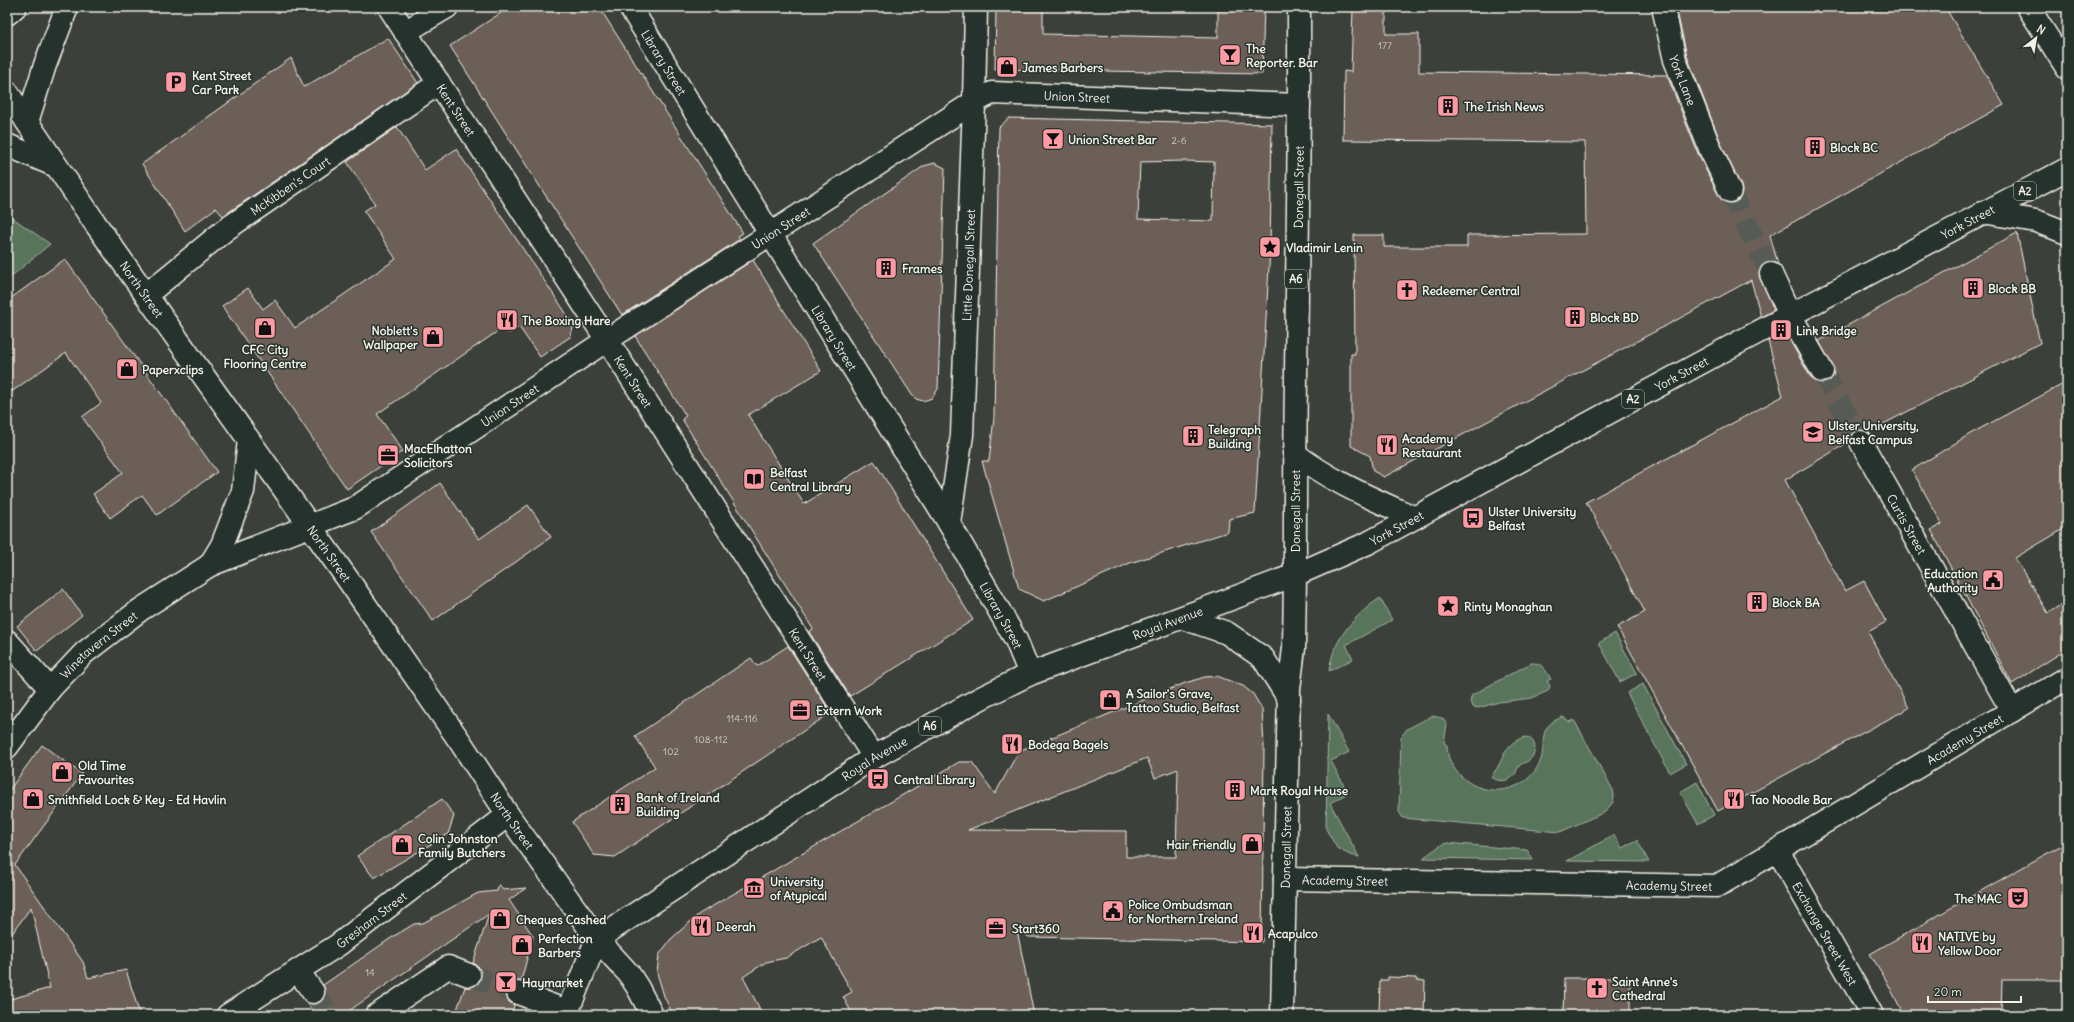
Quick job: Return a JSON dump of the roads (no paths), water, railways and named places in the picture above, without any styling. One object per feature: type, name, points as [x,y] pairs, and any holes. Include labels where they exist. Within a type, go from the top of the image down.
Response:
[{"type":"street","points":[[7,14],[15,7]]},
{"type":"street","points":[[27,122],[45,65],[67,7]]},
{"type":"street","name":"Kent Street","points":[[389,7],[607,340],[874,757]]},
{"type":"street","points":[[405,32],[447,7]]},
{"type":"street","name":"Library Street","points":[[630,7],[949,522],[1016,640],[1030,674]]},
{"type":"street","name":"Little Donegall Street","points":[[949,522],[962,435],[976,7]]},
{"type":"street","name":"Donegall Street","points":[[1282,1015],[1289,699],[1294,648],[1294,453],[1299,7]]},
{"type":"street","name":"York Lane","points":[[1663,7],[1675,60],[1711,151],[1730,191]]},
{"type":"street","points":[[2028,7],[2067,68]]},
{"type":"street","name":"McKibben's Court","points":[[146,294],[225,230],[439,83]]},
{"type":"street","name":"North Street","points":[[7,92],[56,166],[461,742],[508,815],[597,939],[629,974],[652,1015]]},
{"type":"street","name":"Union Street","points":[[310,526],[355,508],[607,340],[974,102],[992,93],[1299,105]]},
{"type":"street","points":[[7,145],[56,166]]},
{"type":"street","name":"York Street","points":[[1295,575],[1368,543],[1413,517],[1790,315],[2067,169]]},
{"type":"street","points":[[1983,212],[2036,220],[2067,233]]},
{"type":"street","points":[[1771,274],[1790,315],[1822,371]]},
{"type":"street","name":"Winetavern Street","points":[[210,565],[222,545],[243,491],[249,440]]},
{"type":"street","name":"Curtis Street","points":[[1861,442],[2012,711]]},
{"type":"street","points":[[1294,453],[1312,468],[1344,486],[1413,517]]},
{"type":"street","name":"Winetavern Street","points":[[7,747],[50,689],[84,653],[140,610],[210,565],[310,526]]},
{"type":"street","name":"Royal Avenue","points":[[597,939],[874,757],[1030,674],[1295,575]]},
{"type":"street","points":[[1183,618],[1227,633],[1263,658],[1289,699]]},
{"type":"street","points":[[7,641],[50,689]]},
{"type":"street","name":"Academy Street","points":[[1285,879],[1717,886],[2067,678]]},
{"type":"street","name":"Gresham Street","points":[[228,1015],[338,945],[508,815]]},
{"type":"street","name":"Exchange Street West","points":[[1778,851],[1872,1015]]},
{"type":"street","points":[[518,993],[567,1013],[597,939]]},
{"type":"street","points":[[377,1015],[448,967],[469,975]]},
{"type":"street","points":[[298,971],[313,992]]},
{"type":"tunnel","points":[[1730,191],[1771,274]]},
{"type":"tunnel","points":[[1822,371],[1861,442]]},
{"type":"tunnel","points":[[469,975],[518,993]]},
{"type":"tunnel","points":[[313,992],[330,1015]]},
{"type":"place","name":"The Reporter. Bar","points":[[1230,55]]},
{"type":"place","name":"James Barbers","points":[[1007,67]]},
{"type":"place","name":"Kent Street Car Park","points":[[176,82]]},
{"type":"place","name":"The Irish News","points":[[1448,106]]},
{"type":"place","name":"Union Street Bar","points":[[1053,139]]},
{"type":"place","name":"Block BC","points":[[1815,147]]},
{"type":"place","name":"Vladimir Lenin","points":[[1270,247]]},
{"type":"place","name":"Frames","points":[[886,268]]},
{"type":"place","name":"Block BB","points":[[1973,288]]},
{"type":"place","name":"Redeemer Central","points":[[1407,290]]},
{"type":"place","name":"Block BD","points":[[1575,317]]},
{"type":"place","name":"The Boxing Hare","points":[[507,320]]},
{"type":"place","name":"CFC City Flooring Centre","points":[[265,328]]},
{"type":"place","name":"Link Bridge","points":[[1781,330]]},
{"type":"place","name":"Noblett's Wallpaper","points":[[433,337]]},
{"type":"place","name":"Paperxclips","points":[[127,369]]},
{"type":"place","name":"Ulster University, Belfast Campus","points":[[1813,432]]},
{"type":"place","name":"Telegraph Building","points":[[1193,436]]},
{"type":"place","name":"Academy Restaurant","points":[[1387,445]]},
{"type":"place","name":"MacElhatton Solicitors","points":[[388,455]]},
{"type":"place","name":"Belfast Central Library","points":[[754,479]]},
{"type":"place","name":"Ulster University Belfast","points":[[1473,518]]},
{"type":"place","name":"Education Authority","points":[[1993,580]]},
{"type":"place","name":"Block BA","points":[[1757,602]]},
{"type":"place","name":"Rinty Monaghan","points":[[1448,606]]},
{"type":"place","name":"A Sailor's Grave, Tattoo Studio, Belfast","points":[[1110,700]]},
{"type":"place","name":"Extern Work","points":[[800,710]]},
{"type":"place","name":"Bodega Bagels","points":[[1012,744]]},
{"type":"place","name":"Old Time Favourites","points":[[62,772]]},
{"type":"place","name":"Central Library","points":[[878,779]]},
{"type":"place","name":"Mark Royal House","points":[[1235,790]]},
{"type":"place","name":"Smithfield Lock & Key - Ed Havlin","points":[[33,799]]},
{"type":"place","name":"Tao Noodle Bar","points":[[1734,799]]},
{"type":"place","name":"Bank of Ireland Building","points":[[620,804]]},
{"type":"place","name":"Hair Friendly","points":[[1252,844]]},
{"type":"place","name":"Colin Johnston Family Butchers","points":[[402,845]]},
{"type":"place","name":"University of Atypical","points":[[754,888]]},
{"type":"place","name":"The MAC","points":[[2018,898]]},
{"type":"place","name":"Police Ombudsman for Northern Ireland","points":[[1113,911]]},
{"type":"place","name":"Cheques Cashed","points":[[500,919]]},
{"type":"place","name":"Deerah","points":[[701,926]]},
{"type":"place","name":"Start360","points":[[996,928]]},
{"type":"place","name":"Acapulco","points":[[1253,933]]},
{"type":"place","name":"NATIVE by Yellow Door","points":[[1922,943]]},
{"type":"place","name":"Perfection Barbers","points":[[522,945]]},
{"type":"place","name":"Haymarket","points":[[506,982]]},
{"type":"place","name":"Saint Anne's Cathedral","points":[[1597,988]]}]
